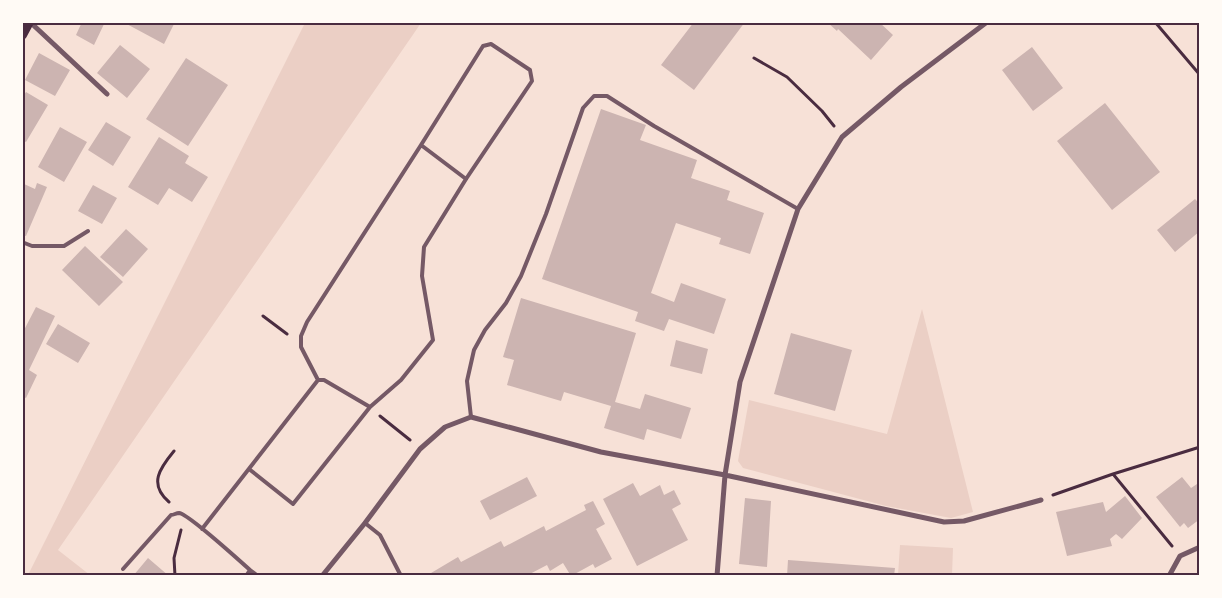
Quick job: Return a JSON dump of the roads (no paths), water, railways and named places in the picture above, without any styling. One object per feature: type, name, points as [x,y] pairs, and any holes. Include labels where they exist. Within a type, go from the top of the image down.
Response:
[{"type":"main road","points":[[22,35],[29,22]]},
{"type":"street","points":[[29,22],[107,94]]},
{"type":"street","points":[[717,576],[725,475],[740,382],[798,209],[842,137],[901,87],[987,22]]},
{"type":"street","points":[[322,576],[365,523],[420,449],[445,427],[471,417],[601,452],[725,475],[944,522],[964,521],[1041,500]]},
{"type":"street","points":[[1169,576],[1180,556],[1200,547]]},
{"type":"lane","points":[[249,469],[294,504],[370,407],[401,380],[433,340],[422,276],[424,247],[466,179],[532,81],[530,70],[491,44],[483,46],[307,322],[301,347],[318,380]]},
{"type":"lane","points":[[471,417],[467,381],[474,350],[485,330],[506,303],[521,276],[546,214],[583,108],[594,96],[607,96],[678,140],[798,209]]},
{"type":"lane","points":[[421,145],[466,179]]},
{"type":"lane","points":[[22,242],[32,246],[64,246],[88,231]]},
{"type":"lane","points":[[318,380],[324,380],[370,407]]},
{"type":"lane","points":[[202,529],[318,380]]},
{"type":"lane","points":[[123,569],[171,515],[179,514],[186,516],[258,576]]},
{"type":"lane","points":[[365,523],[380,535],[401,576]]},
{"type":"lane","points":[[246,576],[250,570]]}]
